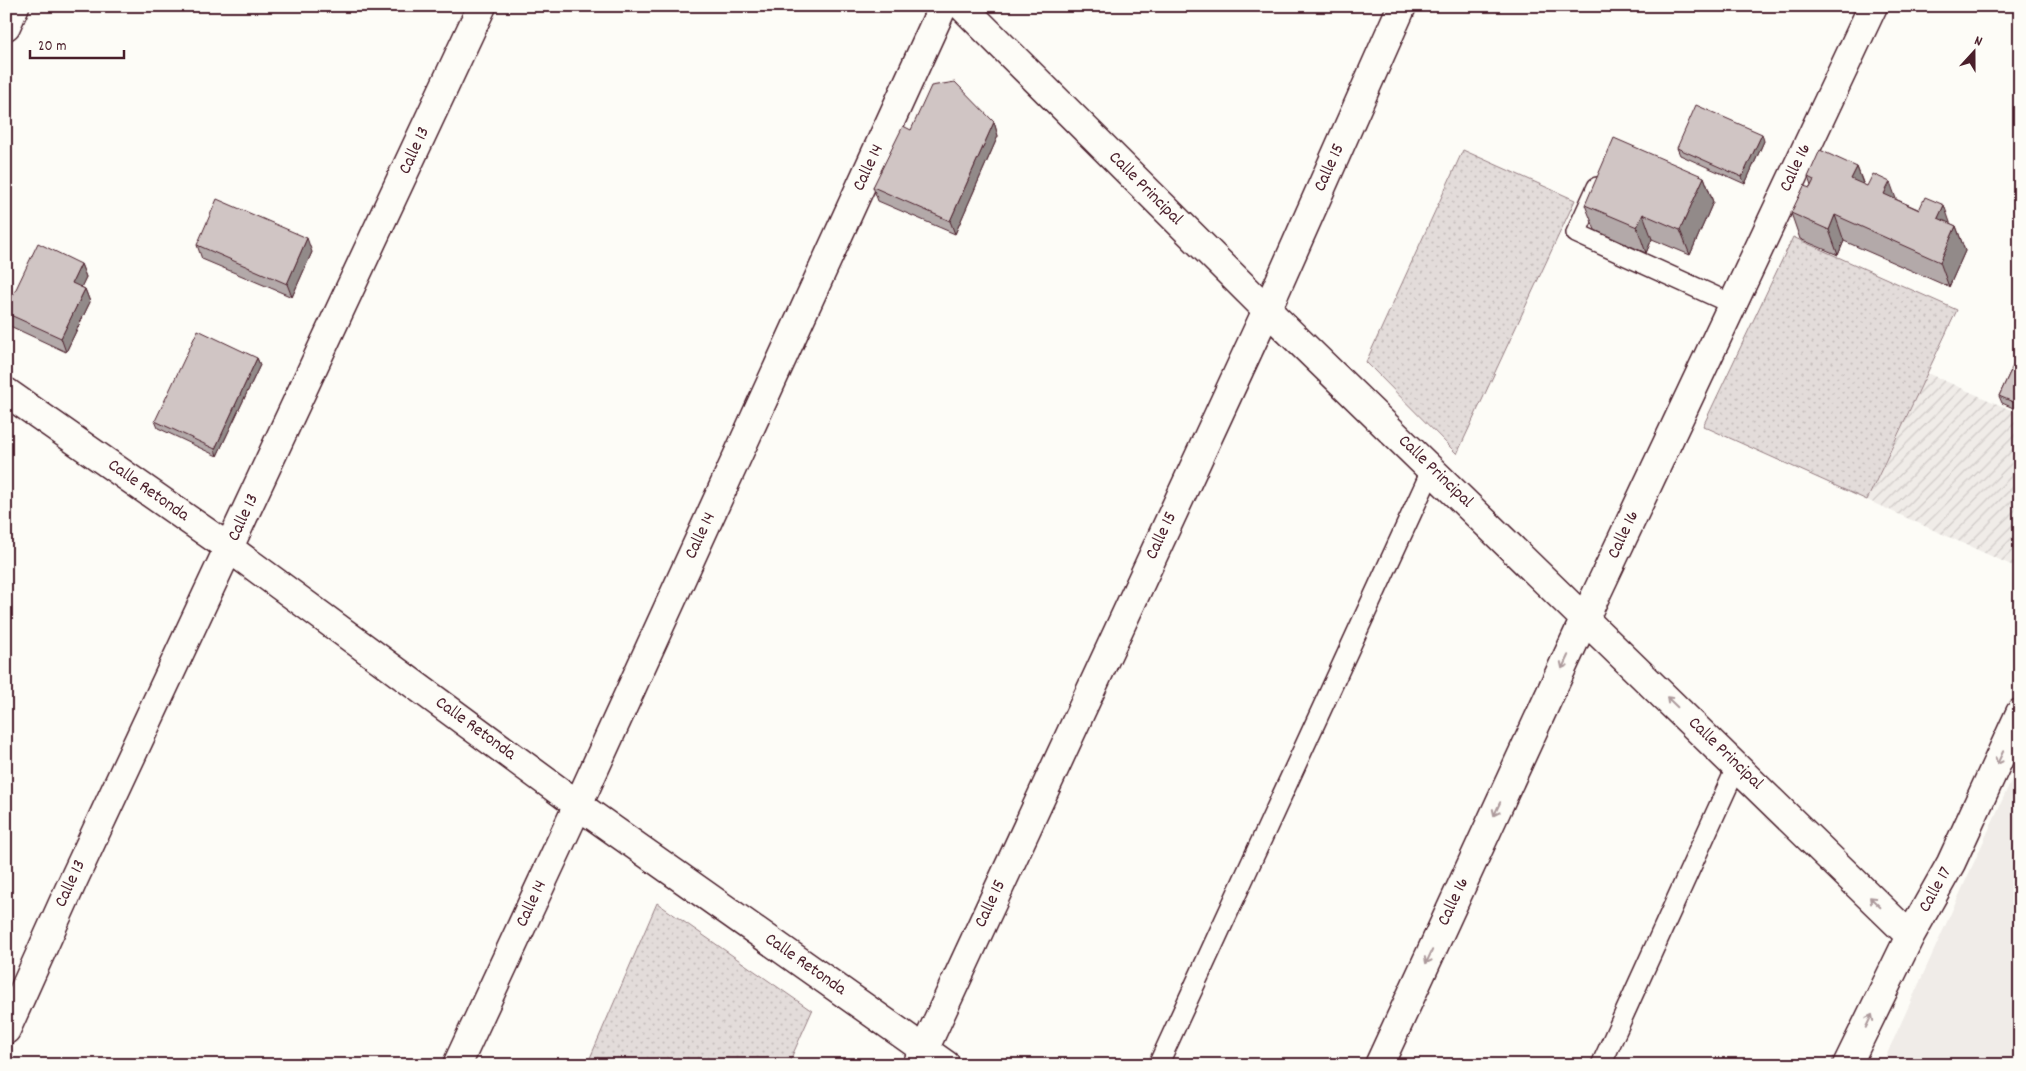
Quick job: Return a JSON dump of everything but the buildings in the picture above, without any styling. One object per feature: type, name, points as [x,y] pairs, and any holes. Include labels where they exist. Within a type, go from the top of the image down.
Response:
[{"type":"street","points":[[6,26],[15,6]]},
{"type":"street","name":"Calle 13","points":[[6,1030],[72,883],[482,6]]},
{"type":"street","name":"Calle 14","points":[[457,1065],[943,6]]},
{"type":"street","name":"Calle Principal","points":[[962,6],[1267,310],[1910,936]]},
{"type":"street","name":"Calle 15","points":[[920,1057],[1267,310],[1402,6]]},
{"type":"street","name":"Calle 16","points":[[1379,1065],[1585,618],[1873,6]]},
{"type":"street","name":"Calle Retonda","points":[[6,392],[229,548],[920,1057],[946,1065]]},
{"type":"street","name":"Calle 17","points":[[1847,1065],[1910,936],[1952,863],[2020,713]]},
{"type":"lane","points":[[1603,174],[1576,233],[1732,304]]},
{"type":"lane","points":[[1158,1065],[1432,470]]},
{"type":"lane","points":[[1601,1065],[1737,766]]},
{"type":"shaded area","points":[[1463,150],[1575,200],[1457,454],[1366,362]]},
{"type":"shaded area","points":[[1793,237],[1957,310],[1867,500],[1703,426]]},
{"type":"shaded area","points":[[1927,373],[2020,414],[2020,569],[1867,500]]},
{"type":"shaded area","points":[[2020,761],[2020,1065],[1882,1065]]},
{"type":"shaded area","points":[[657,903],[812,1011],[788,1065],[587,1065]]}]
